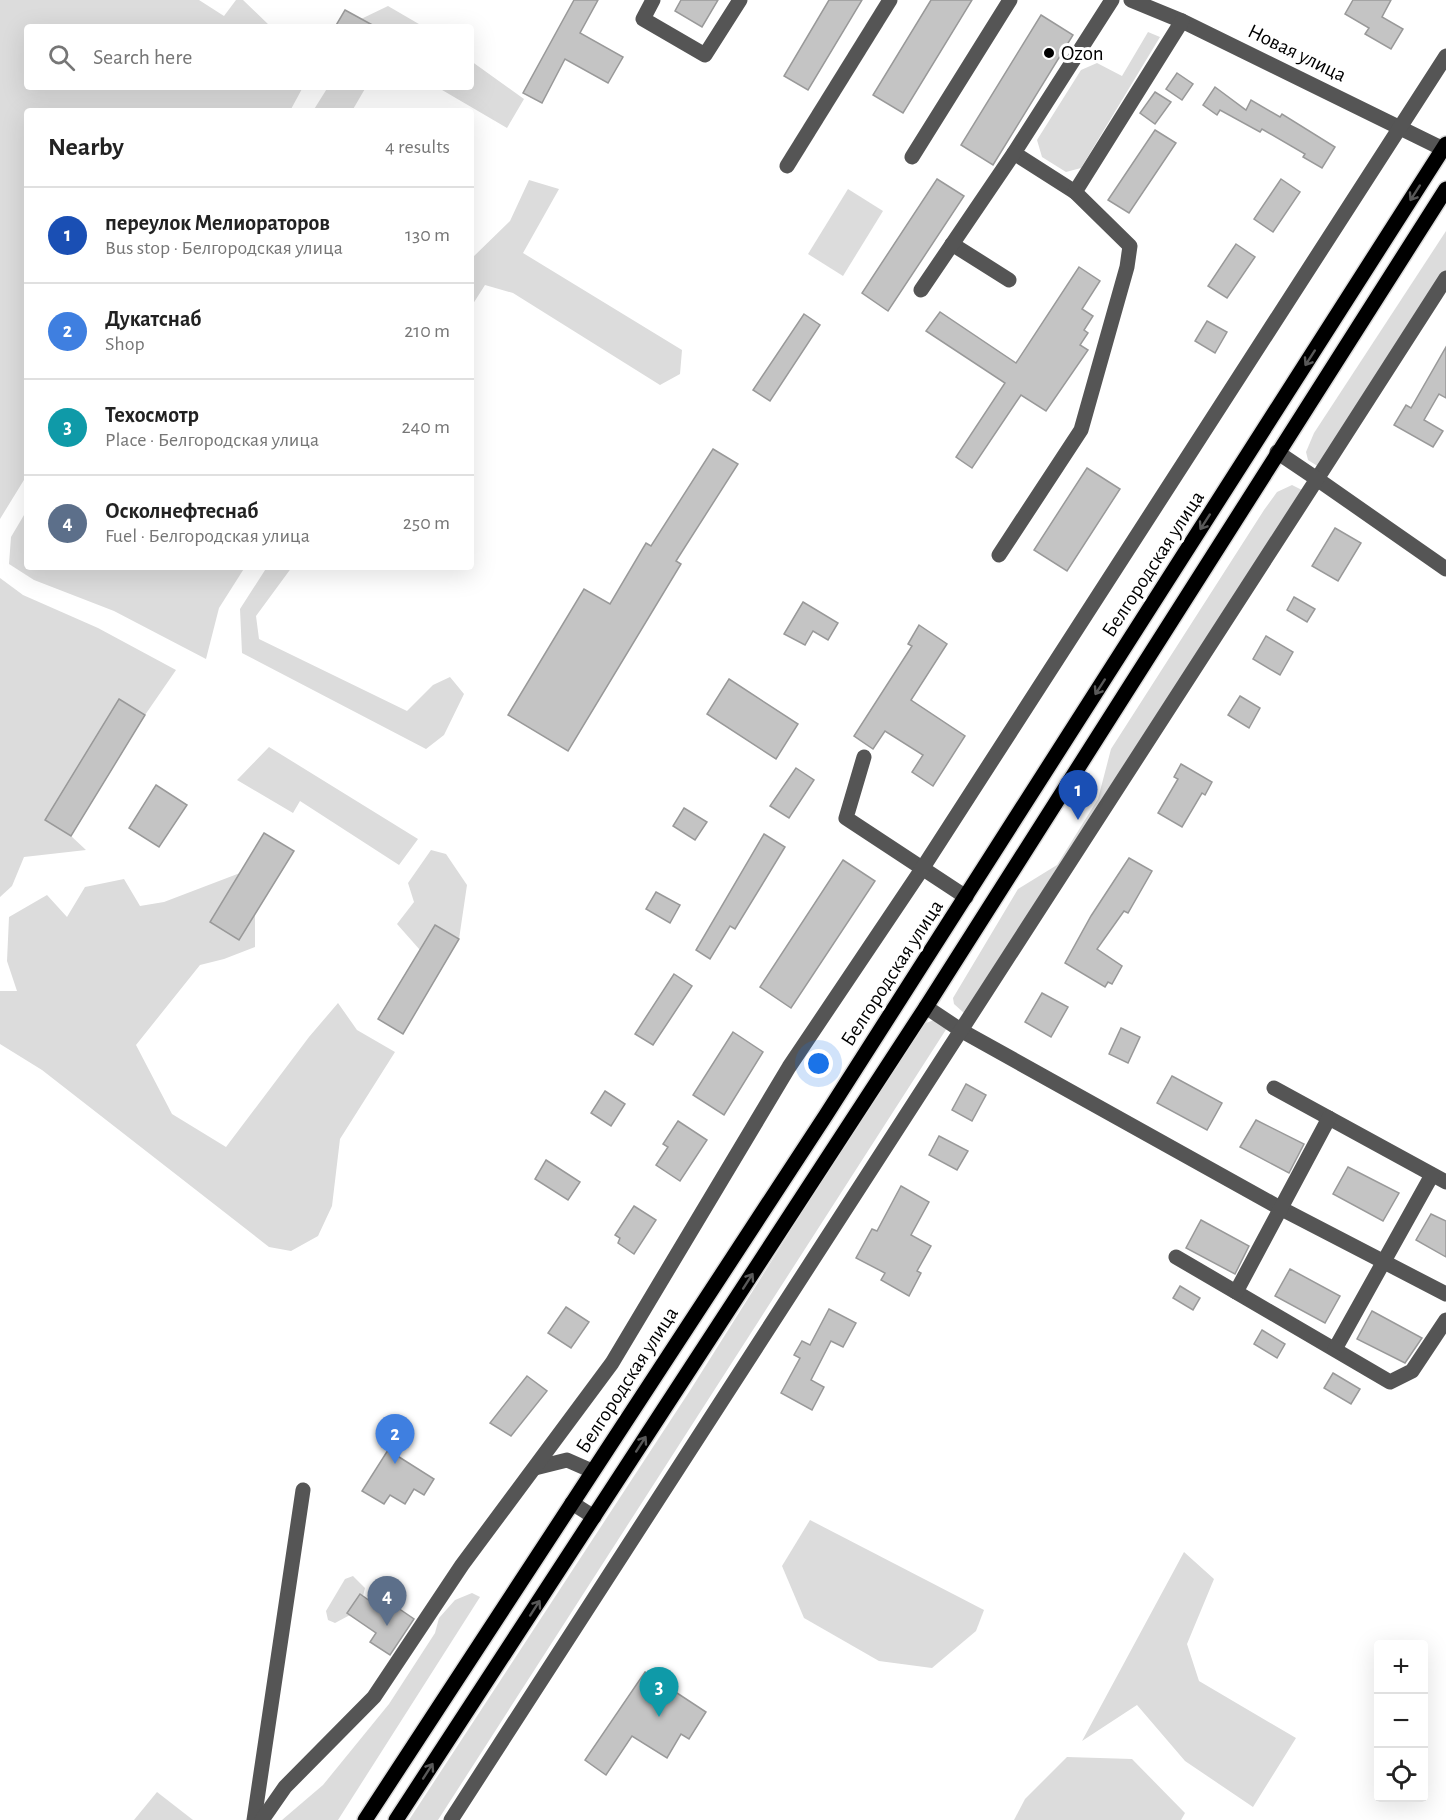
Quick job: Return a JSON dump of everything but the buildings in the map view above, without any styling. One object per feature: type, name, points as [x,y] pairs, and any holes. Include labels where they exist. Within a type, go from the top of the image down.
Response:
[{"type":"main road","name":"Белгородская улица","points":[[365,1820],[966,897],[1444,146]]},
{"type":"main road","name":"Белгородская улица","points":[[396,1820],[926,1007],[1446,189]]},
{"type":"street","points":[[653,0],[643,19],[705,56],[740,0]]},
{"type":"street","points":[[787,166],[890,0]]},
{"type":"street","points":[[912,157],[1010,0]]},
{"type":"street","points":[[921,290],[1014,153],[1112,0]]},
{"type":"street","name":"Новая улица","points":[[1131,0],[1182,21],[1444,146]]},
{"type":"street","points":[[1075,192],[1182,21]]},
{"type":"street","points":[[261,1820],[285,1787],[374,1697],[462,1565],[612,1363],[789,1067],[922,869],[1446,56]]},
{"type":"street","points":[[999,555],[1081,430],[1127,267],[1130,246],[1075,192],[1014,153]]},
{"type":"street","points":[[952,244],[1010,280]]},
{"type":"street","points":[[451,1820],[1446,278]]},
{"type":"street","points":[[1277,452],[1446,569]]},
{"type":"street","points":[[864,758],[846,818],[966,897]]},
{"type":"street","points":[[926,1007],[962,1031],[1280,1208],[1446,1294]]},
{"type":"street","points":[[1274,1088],[1439,1179],[1384,1262],[1335,1349]]},
{"type":"street","points":[[1236,1292],[1329,1118]]},
{"type":"street","points":[[1176,1257],[1390,1382],[1412,1371],[1446,1320]]},
{"type":"street","points":[[535,1468],[567,1460],[592,1471]]},
{"type":"street","points":[[254,1820],[303,1490]]},
{"type":"street","points":[[572,1503],[594,1517]]},
{"type":"shaded area","points":[[0,0],[199,0],[224,16],[236,0],[243,0],[268,24],[24,24],[24,90],[301,90],[292,108],[24,108],[24,480],[0,519]]},
{"type":"shaded area","points":[[388,6],[419,24],[358,24],[361,19]]},
{"type":"shaded area","points":[[1148,32],[1160,37],[1081,168],[1066,172],[1042,157],[1037,140],[1081,70],[1097,63],[1122,76]]},
{"type":"shaded area","points":[[474,63],[524,99],[507,128],[442,90],[474,90]]},
{"type":"shaded area","points":[[326,90],[364,90],[354,108],[315,108]]},
{"type":"shaded area","points":[[529,180],[559,189],[523,253],[682,350],[680,374],[660,385],[513,293],[485,285],[474,302],[474,256],[510,221]]},
{"type":"shaded area","points":[[848,189],[883,211],[843,276],[808,254]]},
{"type":"shaded area","points":[[1446,231],[1446,276],[1319,467],[1308,460],[1306,452],[1314,433]]},
{"type":"shaded area","points":[[1292,485],[1306,492],[964,1013],[954,1004],[953,998],[1018,889],[1057,865],[1098,799],[1111,749],[1264,510],[1277,492]]},
{"type":"shaded area","points":[[24,515],[24,570],[243,570],[219,608],[206,659],[114,611],[34,580],[9,564],[11,537]]},
{"type":"shaded area","points":[[265,570],[290,570],[256,616],[259,639],[407,711],[433,685],[450,677],[464,694],[444,735],[426,749],[242,653],[240,609]]},
{"type":"shaded area","points":[[0,578],[23,595],[98,628],[176,670],[145,715],[119,699],[46,820],[71,836],[86,850],[24,857],[12,886],[0,897]]},
{"type":"shaded area","points":[[269,747],[418,839],[399,865],[300,801],[293,813],[237,780]]},
{"type":"shaded area","points":[[431,850],[446,854],[467,885],[459,939],[435,925],[420,950],[397,924],[414,902],[408,883]]},
{"type":"shaded area","points":[[240,873],[210,922],[239,939],[255,914],[255,947],[200,965],[136,1045],[172,1114],[226,1147],[309,1037],[338,1003],[357,1030],[395,1052],[340,1139],[332,1206],[318,1236],[291,1251],[269,1247],[42,1070],[0,1044],[0,991],[17,991],[7,961],[9,917],[47,895],[67,917],[85,887],[124,879],[140,906],[164,902]]},
{"type":"shaded area","points":[[937,1019],[947,1028],[438,1820],[409,1820],[691,1389],[913,1036],[923,1024]]},
{"type":"shaded area","points":[[810,1520],[984,1610],[976,1631],[932,1668],[879,1661],[804,1618],[782,1566]]},
{"type":"shaded area","points":[[1184,1552],[1214,1579],[1187,1644],[1199,1681],[1296,1738],[1253,1807],[1185,1761],[1137,1705],[1082,1741]]},
{"type":"shaded area","points":[[353,1576],[365,1588],[363,1596],[360,1595],[347,1612],[350,1615],[335,1623],[328,1620],[326,1611],[345,1579]]},
{"type":"shaded area","points":[[472,1593],[480,1597],[338,1820],[282,1820],[323,1785],[389,1704],[435,1633],[439,1618],[455,1600]]},
{"type":"shaded area","points":[[1067,1757],[1132,1759],[1185,1813],[1181,1820],[1014,1820],[1025,1799]]},
{"type":"shaded area","points":[[157,1792],[193,1820],[134,1820]]},
{"type":"place","name":"Ozon","points":[[1049,53]]},
{"type":"place","name":"переулок Мелиораторов","points":[[1078,820]]},
{"type":"place","name":"Дукатснаб","points":[[395,1464]]},
{"type":"place","name":"Осколнефтеснаб","points":[[387,1626]]},
{"type":"place","name":"Техосмотр","points":[[659,1717]]}]
